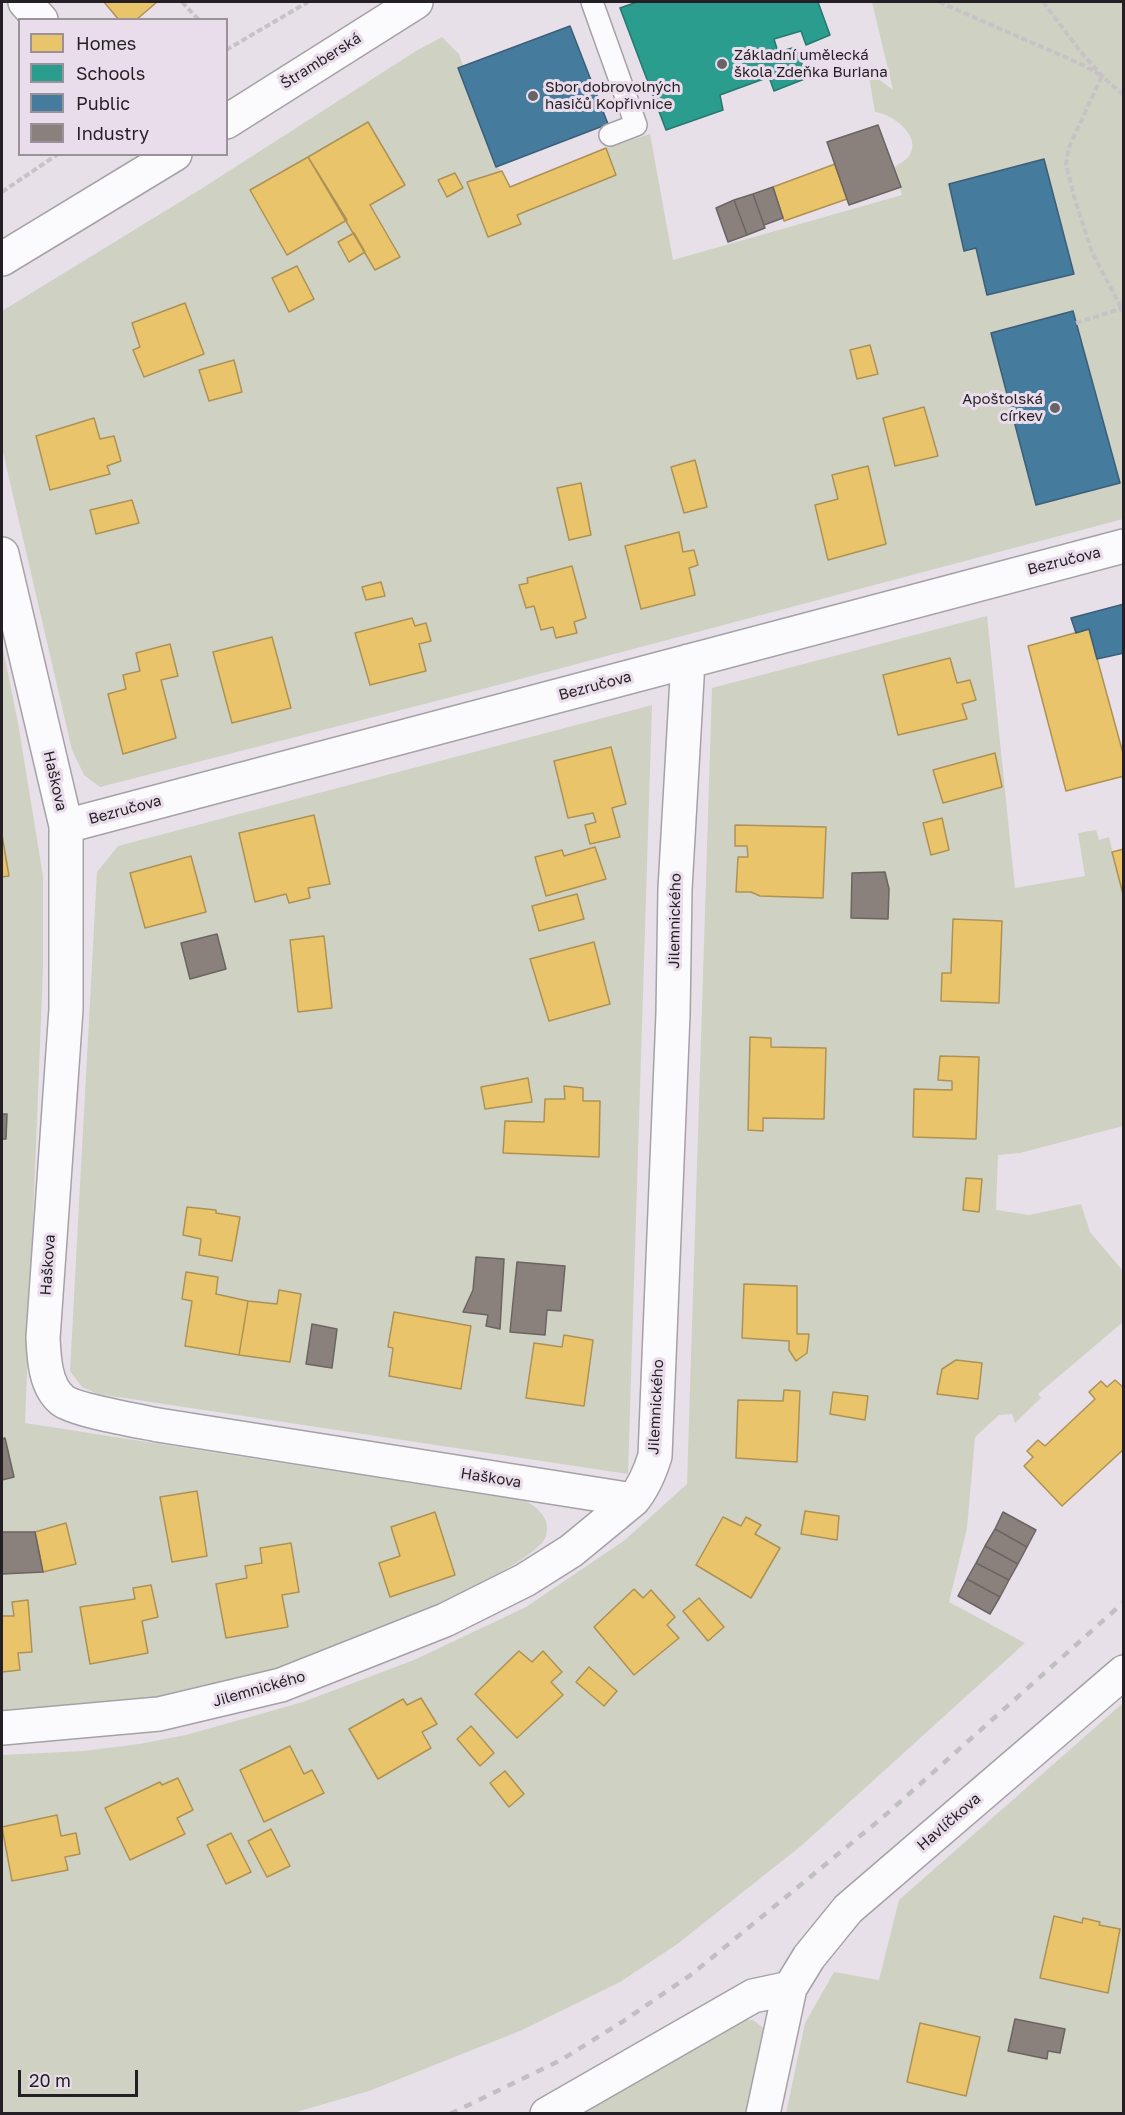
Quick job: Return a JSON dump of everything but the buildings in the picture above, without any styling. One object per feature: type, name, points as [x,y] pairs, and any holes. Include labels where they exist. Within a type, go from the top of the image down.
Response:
[{"type":"street","points":[[25,2],[39,18]]},
{"type":"street","name":"Štramberská","points":[[228,121],[416,2]]},
{"type":"street","points":[[2,259],[168,156]]},
{"type":"street","name":"Bezručova","points":[[66,826],[1124,546]]},
{"type":"street","name":"Haškova","points":[[2,554],[66,826],[66,1009],[43,1338],[45,1366],[52,1385],[62,1400],[83,1408],[158,1425],[633,1500]]},
{"type":"street","name":"Jilemnického","points":[[2,1728],[159,1714],[281,1685],[445,1620],[525,1580],[571,1551],[633,1500],[648,1477],[655,1456],[673,1014],[675,890],[688,660]]},
{"type":"street","name":"Havlíčkova","points":[[764,2114],[790,1988],[809,1957],[848,1909],[1124,1672]]},
{"type":"street","points":[[547,2114],[753,1996],[790,1988]]},
{"type":"lane","points":[[592,2],[636,125],[610,135]]},
{"type":"path","points":[[182,2],[197,18]]},
{"type":"path","points":[[228,48],[308,2]]},
{"type":"path","points":[[939,2],[1081,64],[1102,76]]},
{"type":"path","points":[[1043,2],[1075,45],[1102,76],[1124,96]]},
{"type":"path","points":[[1102,76],[1069,147],[1066,164],[1092,252],[1122,311]]},
{"type":"path","points":[[2,192],[55,156]]},
{"type":"path","points":[[1122,311],[1124,300]]},
{"type":"path","points":[[1076,323],[1122,311]]},
{"type":"shaded area","points":[[872,2],[1123,2],[1123,519],[475,691],[100,787],[84,775],[72,750],[2,448],[2,311],[201,189],[416,51],[442,37],[459,54],[496,166],[502,171],[510,187],[606,148],[650,134],[673,260],[902,195],[893,168],[909,156],[912,141],[904,127],[889,117],[875,112],[868,71],[893,90]]},
{"type":"shaded area","points":[[987,616],[1015,888],[1085,876],[1078,833],[1096,830],[1099,840],[1109,837],[1124,898],[1123,1126],[1020,1153],[998,1155],[996,1210],[1029,1215],[1081,1204],[1090,1232],[1123,1271],[1123,1322],[1038,1394],[1041,1398],[1015,1423],[1012,1414],[999,1415],[975,1437],[967,1528],[949,1602],[1025,1643],[801,1846],[676,1945],[620,1982],[520,2031],[369,2091],[293,2113],[2,2114],[2,1755],[83,1751],[186,1735],[303,1702],[414,1660],[526,1607],[625,1540],[687,1484],[712,688]]},
{"type":"shaded area","points":[[2,644],[18,723],[43,876],[43,968],[25,1423],[525,1501],[543,1515],[547,1530],[546,1536],[535,1549],[483,1582],[378,1630],[280,1666],[213,1687],[172,1696],[99,1706],[2,1713]]},
{"type":"shaded area","points":[[652,705],[628,1474],[98,1394],[82,1387],[70,1371],[97,872],[118,846]]},
{"type":"shaded area","points":[[1123,1703],[1123,2113],[786,2114],[805,2023],[834,1972],[879,1980],[899,1900]]},
{"type":"shaded area","points":[[743,2020],[753,2020],[763,2028],[746,2113],[579,2114]]},
{"type":"railway","points":[[450,2114],[561,2060],[692,1974],[882,1818],[1124,1602]]},
{"type":"place","name":"Základní umělecká škola Zdeňka Buriana","points":[[722,64]]},
{"type":"place","name":"Sbor dobrovolných hasičů Kopřivnice","points":[[533,96]]},
{"type":"place","name":"Apoštolská církev","points":[[1055,408]]}]
